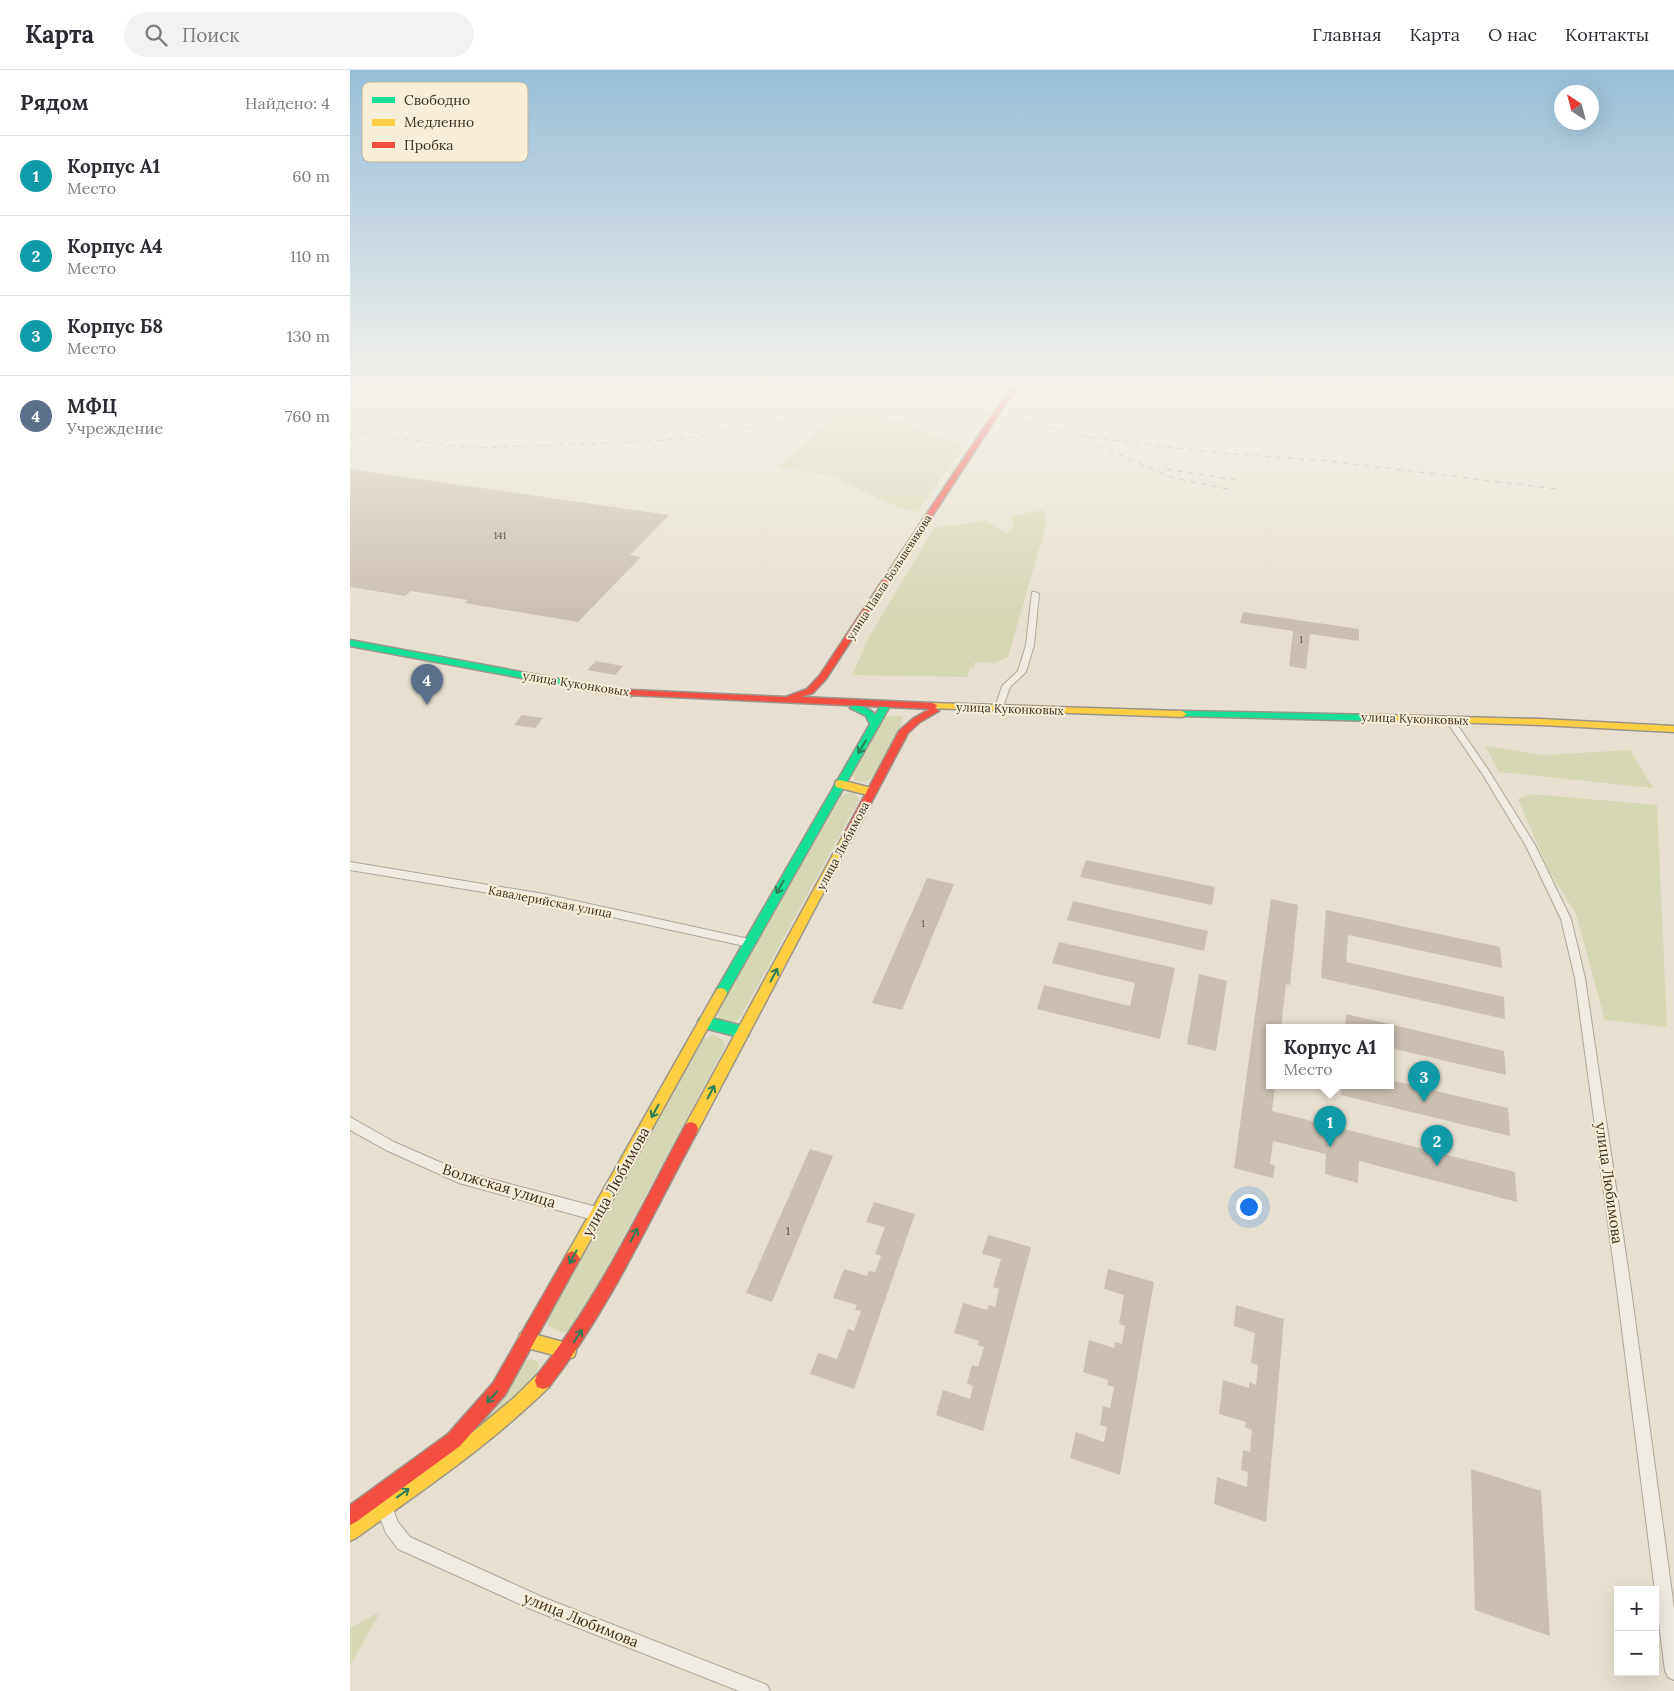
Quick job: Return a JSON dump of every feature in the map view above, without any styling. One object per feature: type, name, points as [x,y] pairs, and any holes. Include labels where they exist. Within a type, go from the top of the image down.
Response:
[{"type":"main road","name":"улица Павла Большевикова","points":[[826,678],[963,464]]},
{"type":"main road","name":"улица Павла Большевикова","points":[[781,700],[799,696],[826,678],[968,464]]},
{"type":"main road","name":"улица Куконковых","points":[[350,643],[602,690],[656,695],[814,701],[851,706]]},
{"type":"main road","name":"улица Куконковых","points":[[350,649],[598,695],[665,701],[835,707],[999,708],[1452,723],[1674,733]]},
{"type":"main road","points":[[814,701],[815,694],[826,678]]},
{"type":"main road","points":[[826,678],[826,690],[828,693],[869,714],[875,724]]},
{"type":"main road","points":[[802,705],[814,701],[835,707]]},
{"type":"main road","name":"улица Куконковых","points":[[884,707],[934,711],[1054,715],[1093,714],[1452,723],[1541,722],[1674,728]]},
{"type":"main road","name":"улица Любимова","points":[[350,1532],[382,1500],[454,1440],[499,1389],[704,1022],[884,707]]},
{"type":"main road","name":"улица Любимова","points":[[350,1516],[382,1500],[495,1426],[525,1400],[568,1351],[589,1318],[904,731],[917,720],[934,711]]},
{"type":"main road","name":"улица Любимова","points":[[840,784],[872,792]]},
{"type":"main road","points":[[704,1022],[743,1032]]},
{"type":"main road","points":[[526,1340],[568,1351]]},
{"type":"street","points":[[999,708],[1006,686],[1022,672],[1030,645],[1035,594]]},
{"type":"street","name":"улица Любимова","points":[[1452,723],[1486,772],[1530,845],[1566,919],[1580,978],[1623,1282],[1674,1671]]},
{"type":"street","name":"Кавалерийская улица","points":[[350,866],[544,898],[749,943]]},
{"type":"street","name":"Волжская улица","points":[[350,1123],[390,1146],[459,1177],[597,1214]]},
{"type":"street","name":"улица Любимова","points":[[382,1500],[392,1527],[404,1543],[539,1604],[761,1691]]},
{"type":"green space","points":[[781,464],[951,464],[917,512],[900,508],[830,475],[777,467]]},
{"type":"green space","points":[[1044,510],[1046,525],[1008,657],[994,663],[975,662],[974,667],[970,668],[967,677],[852,675],[869,637],[934,528],[984,520],[1006,533],[1014,527],[1010,516]]},
{"type":"green space","points":[[893,715],[903,717],[901,726],[872,778],[863,782],[855,781],[853,775],[882,722],[886,717]]},
{"type":"green space","points":[[1485,746],[1543,755],[1630,750],[1653,788],[1499,772]]},
{"type":"green space","points":[[851,792],[858,796],[859,800],[740,1018],[733,1023],[722,1023],[718,1017],[719,1010],[841,796]]},
{"type":"green space","points":[[1531,794],[1657,805],[1667,1027],[1605,1020],[1576,914],[1548,869],[1518,799]]},
{"type":"green space","points":[[713,1035],[723,1040],[725,1047],[575,1327],[564,1333],[548,1326],[548,1317],[701,1040]]},
{"type":"green space","points":[[531,1359],[538,1362],[539,1366],[534,1379],[479,1430],[495,1403],[525,1361]]},
{"type":"green space","points":[[380,1612],[350,1666],[350,1628]]},
{"type":"building","points":[[350,469],[669,515],[630,555],[641,557],[578,622],[464,603],[468,600],[411,591],[405,596],[350,587]]},
{"type":"building","points":[[1243,612],[1359,629],[1359,641],[1310,634],[1306,669],[1289,666],[1293,631],[1240,623]]},
{"type":"building","points":[[596,661],[623,666],[615,675],[587,670]]},
{"type":"building","points":[[522,715],[543,718],[535,728],[514,725]]},
{"type":"building","points":[[1086,860],[1215,887],[1212,905],[1080,877]]},
{"type":"building","points":[[927,878],[954,884],[902,1010],[872,1003]]},
{"type":"building","points":[[1271,899],[1298,905],[1290,985],[1286,984],[1281,1024],[1266,1024],[1266,1089],[1275,1089],[1272,1111],[1515,1172],[1517,1202],[1359,1161],[1358,1183],[1325,1174],[1326,1154],[1273,1141],[1270,1164],[1275,1166],[1273,1178],[1234,1168]]},
{"type":"building","points":[[1073,901],[1208,931],[1204,951],[1067,920]]},
{"type":"building","points":[[1326,910],[1500,947],[1502,968],[1348,935],[1346,962],[1504,997],[1505,1019],[1321,978]]},
{"type":"building","points":[[1059,942],[1175,968],[1160,1039],[1037,1009],[1044,985],[1130,1006],[1135,983],[1052,963]]},
{"type":"building","points":[[1199,974],[1227,981],[1216,1051],[1187,1044]]},
{"type":"building","points":[[1346,1014],[1389,1024],[1345,1024]]},
{"type":"building","points":[[1394,1025],[1504,1051],[1506,1075],[1394,1049]]},
{"type":"building","points":[[1394,1081],[1508,1108],[1510,1136],[1341,1095],[1342,1089],[1394,1089]]},
{"type":"building","points":[[810,1149],[833,1156],[772,1302],[746,1293]]},
{"type":"building","points":[[874,1202],[915,1214],[854,1389],[810,1374],[818,1353],[837,1359],[848,1329],[854,1331],[861,1311],[855,1310],[857,1305],[833,1298],[844,1269],[867,1276],[869,1271],[875,1272],[881,1256],[875,1254],[885,1227],[866,1222]]},
{"type":"building","points":[[988,1235],[1031,1247],[983,1431],[936,1415],[943,1390],[970,1399],[973,1386],[967,1383],[972,1365],[978,1367],[984,1347],[977,1345],[979,1341],[954,1333],[963,1303],[987,1310],[989,1305],[995,1307],[999,1289],[993,1287],[1001,1259],[982,1254]]},
{"type":"building","points":[[1108,1269],[1154,1282],[1120,1475],[1070,1458],[1076,1432],[1104,1442],[1107,1427],[1100,1425],[1103,1406],[1110,1408],[1114,1387],[1107,1385],[1108,1380],[1083,1372],[1089,1340],[1114,1348],[1115,1342],[1122,1344],[1125,1326],[1119,1324],[1124,1295],[1104,1289]]},
{"type":"building","points":[[1236,1305],[1284,1319],[1266,1522],[1214,1504],[1217,1477],[1247,1487],[1248,1472],[1241,1470],[1243,1450],[1250,1452],[1252,1430],[1245,1427],[1246,1422],[1219,1414],[1223,1380],[1249,1388],[1249,1382],[1256,1385],[1258,1365],[1251,1363],[1255,1333],[1234,1326]]},
{"type":"building","points":[[1471,1469],[1541,1491],[1550,1636],[1475,1610]]},
{"type":"railway","points":[[1140,464],[1173,478],[1227,489]]},
{"type":"railway","points":[[1351,464],[1557,489]]},
{"type":"railway","points":[[1166,469],[1235,480]]},
{"type":"traffic: fast","points":[[350,643],[602,690],[631,693]]},
{"type":"traffic: fast","points":[[721,993],[886,704]]},
{"type":"traffic: fast","points":[[855,708],[869,714],[875,724]]},
{"type":"traffic: fast","points":[[1182,714],[1380,718]]},
{"type":"traffic: fast","points":[[704,1022],[743,1032]]},
{"type":"traffic: slow","points":[[932,706],[1182,714]]},
{"type":"traffic: slow","points":[[1380,718],[1541,722],[1674,729]]},
{"type":"traffic: slow","points":[[840,784],[872,792]]},
{"type":"traffic: slow","points":[[691,1129],[848,836]]},
{"type":"traffic: slow","points":[[572,1259],[721,993]]},
{"type":"traffic: slow","points":[[526,1340],[568,1351]]},
{"type":"traffic: slow","points":[[350,1532],[474,1442],[498,1423],[543,1381]]},
{"type":"traffic: jam","points":[[790,698],[810,691],[823,677],[963,464]]},
{"type":"traffic: jam","points":[[631,693],[932,706]]},
{"type":"traffic: jam","points":[[848,836],[904,731],[917,720],[934,711]]},
{"type":"traffic: jam","points":[[543,1381],[567,1351],[589,1318],[691,1129]]},
{"type":"traffic: jam","points":[[350,1516],[454,1440],[499,1389],[572,1259]]},
{"type":"place","name":"МФЦ","points":[[427,705]]},
{"type":"place","name":"Корпус Б8","points":[[1424,1102]]},
{"type":"place","name":"Корпус А1","points":[[1330,1147]]},
{"type":"place","name":"Корпус А4","points":[[1437,1166]]}]
